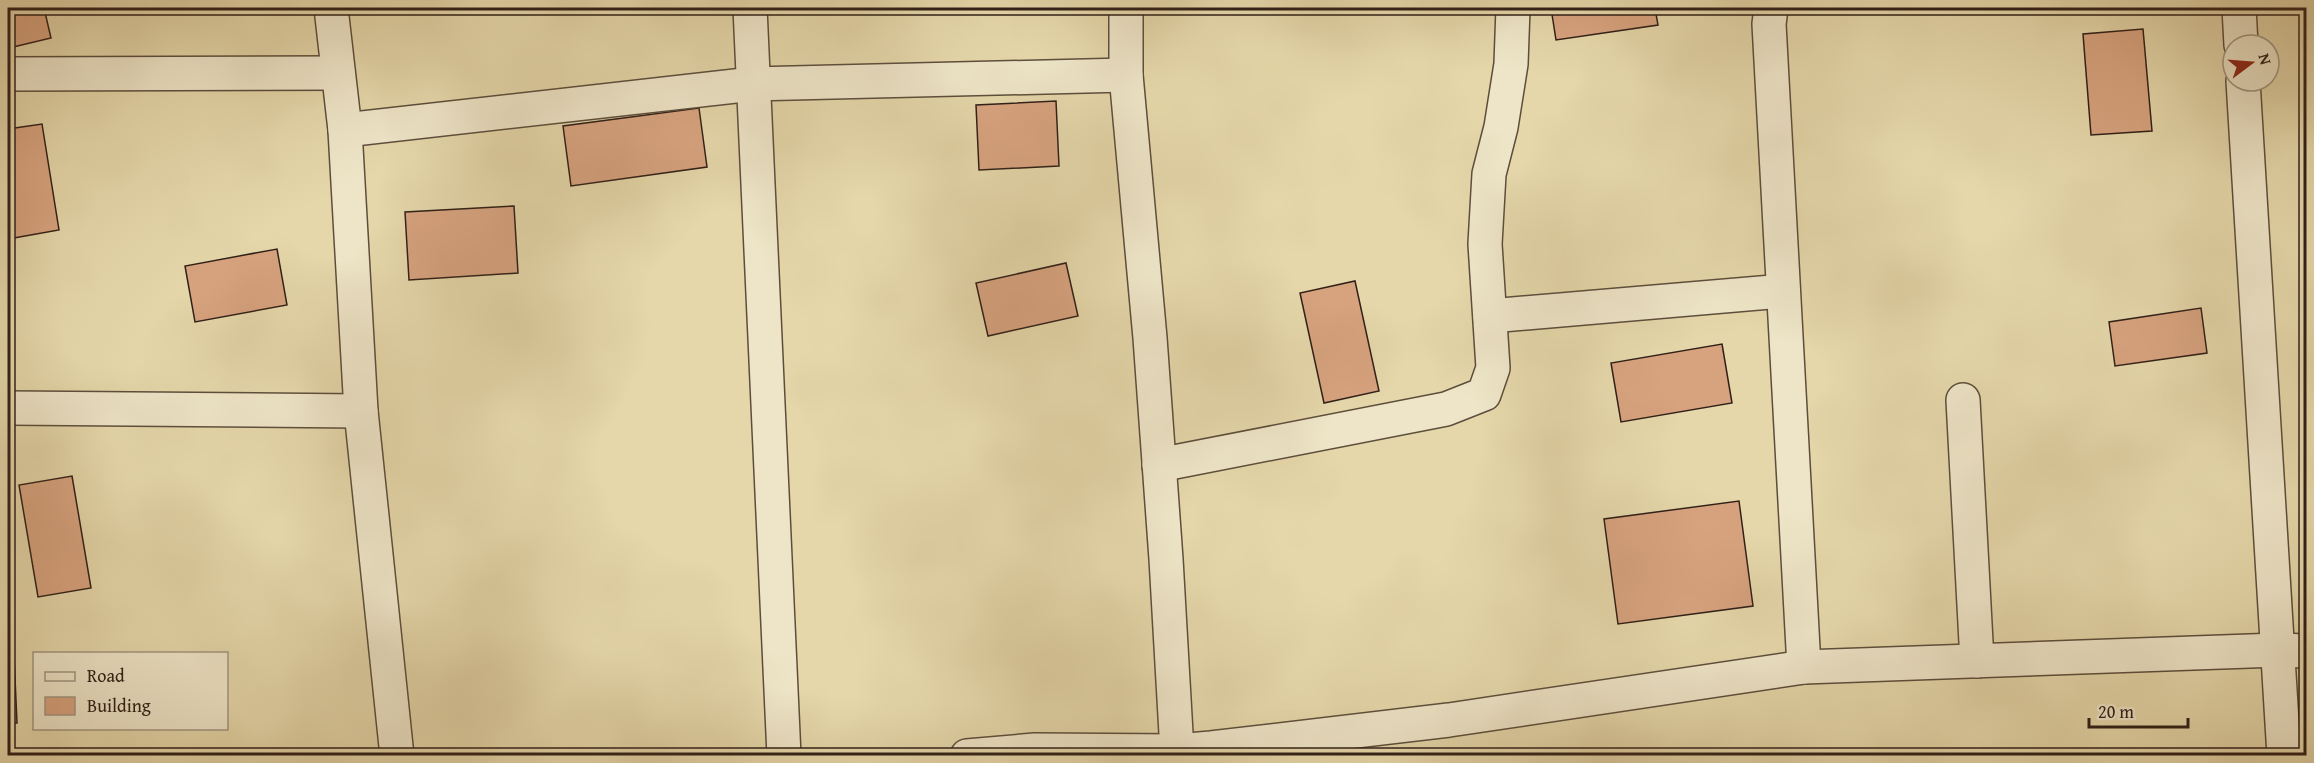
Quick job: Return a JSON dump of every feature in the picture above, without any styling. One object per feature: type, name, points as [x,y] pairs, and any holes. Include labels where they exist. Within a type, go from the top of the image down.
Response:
[{"type":"street","points":[[331,8],[345,130],[361,411],[397,756]]},
{"type":"street","points":[[750,8],[784,756]]},
{"type":"street","points":[[1126,8],[1126,75],[1150,338],[1177,752]]},
{"type":"street","points":[[1159,465],[1446,409],[1484,394],[1493,368],[1485,244],[1489,174],[1501,127],[1510,64],[1514,8]]},
{"type":"street","points":[[1771,8],[1769,24],[1803,667]]},
{"type":"street","points":[[2239,8],[2240,33]]},
{"type":"street","points":[[8,74],[338,73]]},
{"type":"street","points":[[345,130],[753,84],[1126,75]]},
{"type":"street","points":[[2244,93],[2292,650],[2284,756]]},
{"type":"street","points":[[1490,316],[1783,291]]},
{"type":"street","points":[[1963,400],[1977,661]]},
{"type":"street","points":[[8,408],[361,411]]},
{"type":"street","points":[[967,756],[1035,750],[1212,752],[1449,720],[1803,667],[2292,650]]},
{"type":"building","points":[[8,8],[44,8],[51,38],[9,48]]},
{"type":"building","points":[[1551,8],[1655,8],[1658,25],[1556,40]]},
{"type":"building","points":[[1679,8],[1734,8],[1679,13]]},
{"type":"building","points":[[2143,29],[2152,131],[2091,135],[2083,34]]},
{"type":"building","points":[[1056,101],[1059,166],[979,170],[976,105]]},
{"type":"building","points":[[699,108],[707,167],[571,186],[563,126]]},
{"type":"building","points":[[42,124],[59,230],[8,239],[8,129]]},
{"type":"building","points":[[514,206],[518,273],[409,280],[405,212]]},
{"type":"building","points":[[277,249],[287,305],[195,322],[185,266]]},
{"type":"building","points":[[1066,263],[1078,316],[988,336],[976,283]]},
{"type":"building","points":[[1355,281],[1379,391],[1324,403],[1300,293]]},
{"type":"building","points":[[2201,308],[2207,353],[2115,366],[2109,322]]},
{"type":"building","points":[[1722,344],[1732,403],[1621,422],[1611,363]]},
{"type":"building","points":[[72,476],[91,588],[38,597],[19,485]]},
{"type":"building","points":[[1739,501],[1753,606],[1618,624],[1604,519]]},
{"type":"building","points":[[13,632],[17,723],[8,723],[8,633]]}]
